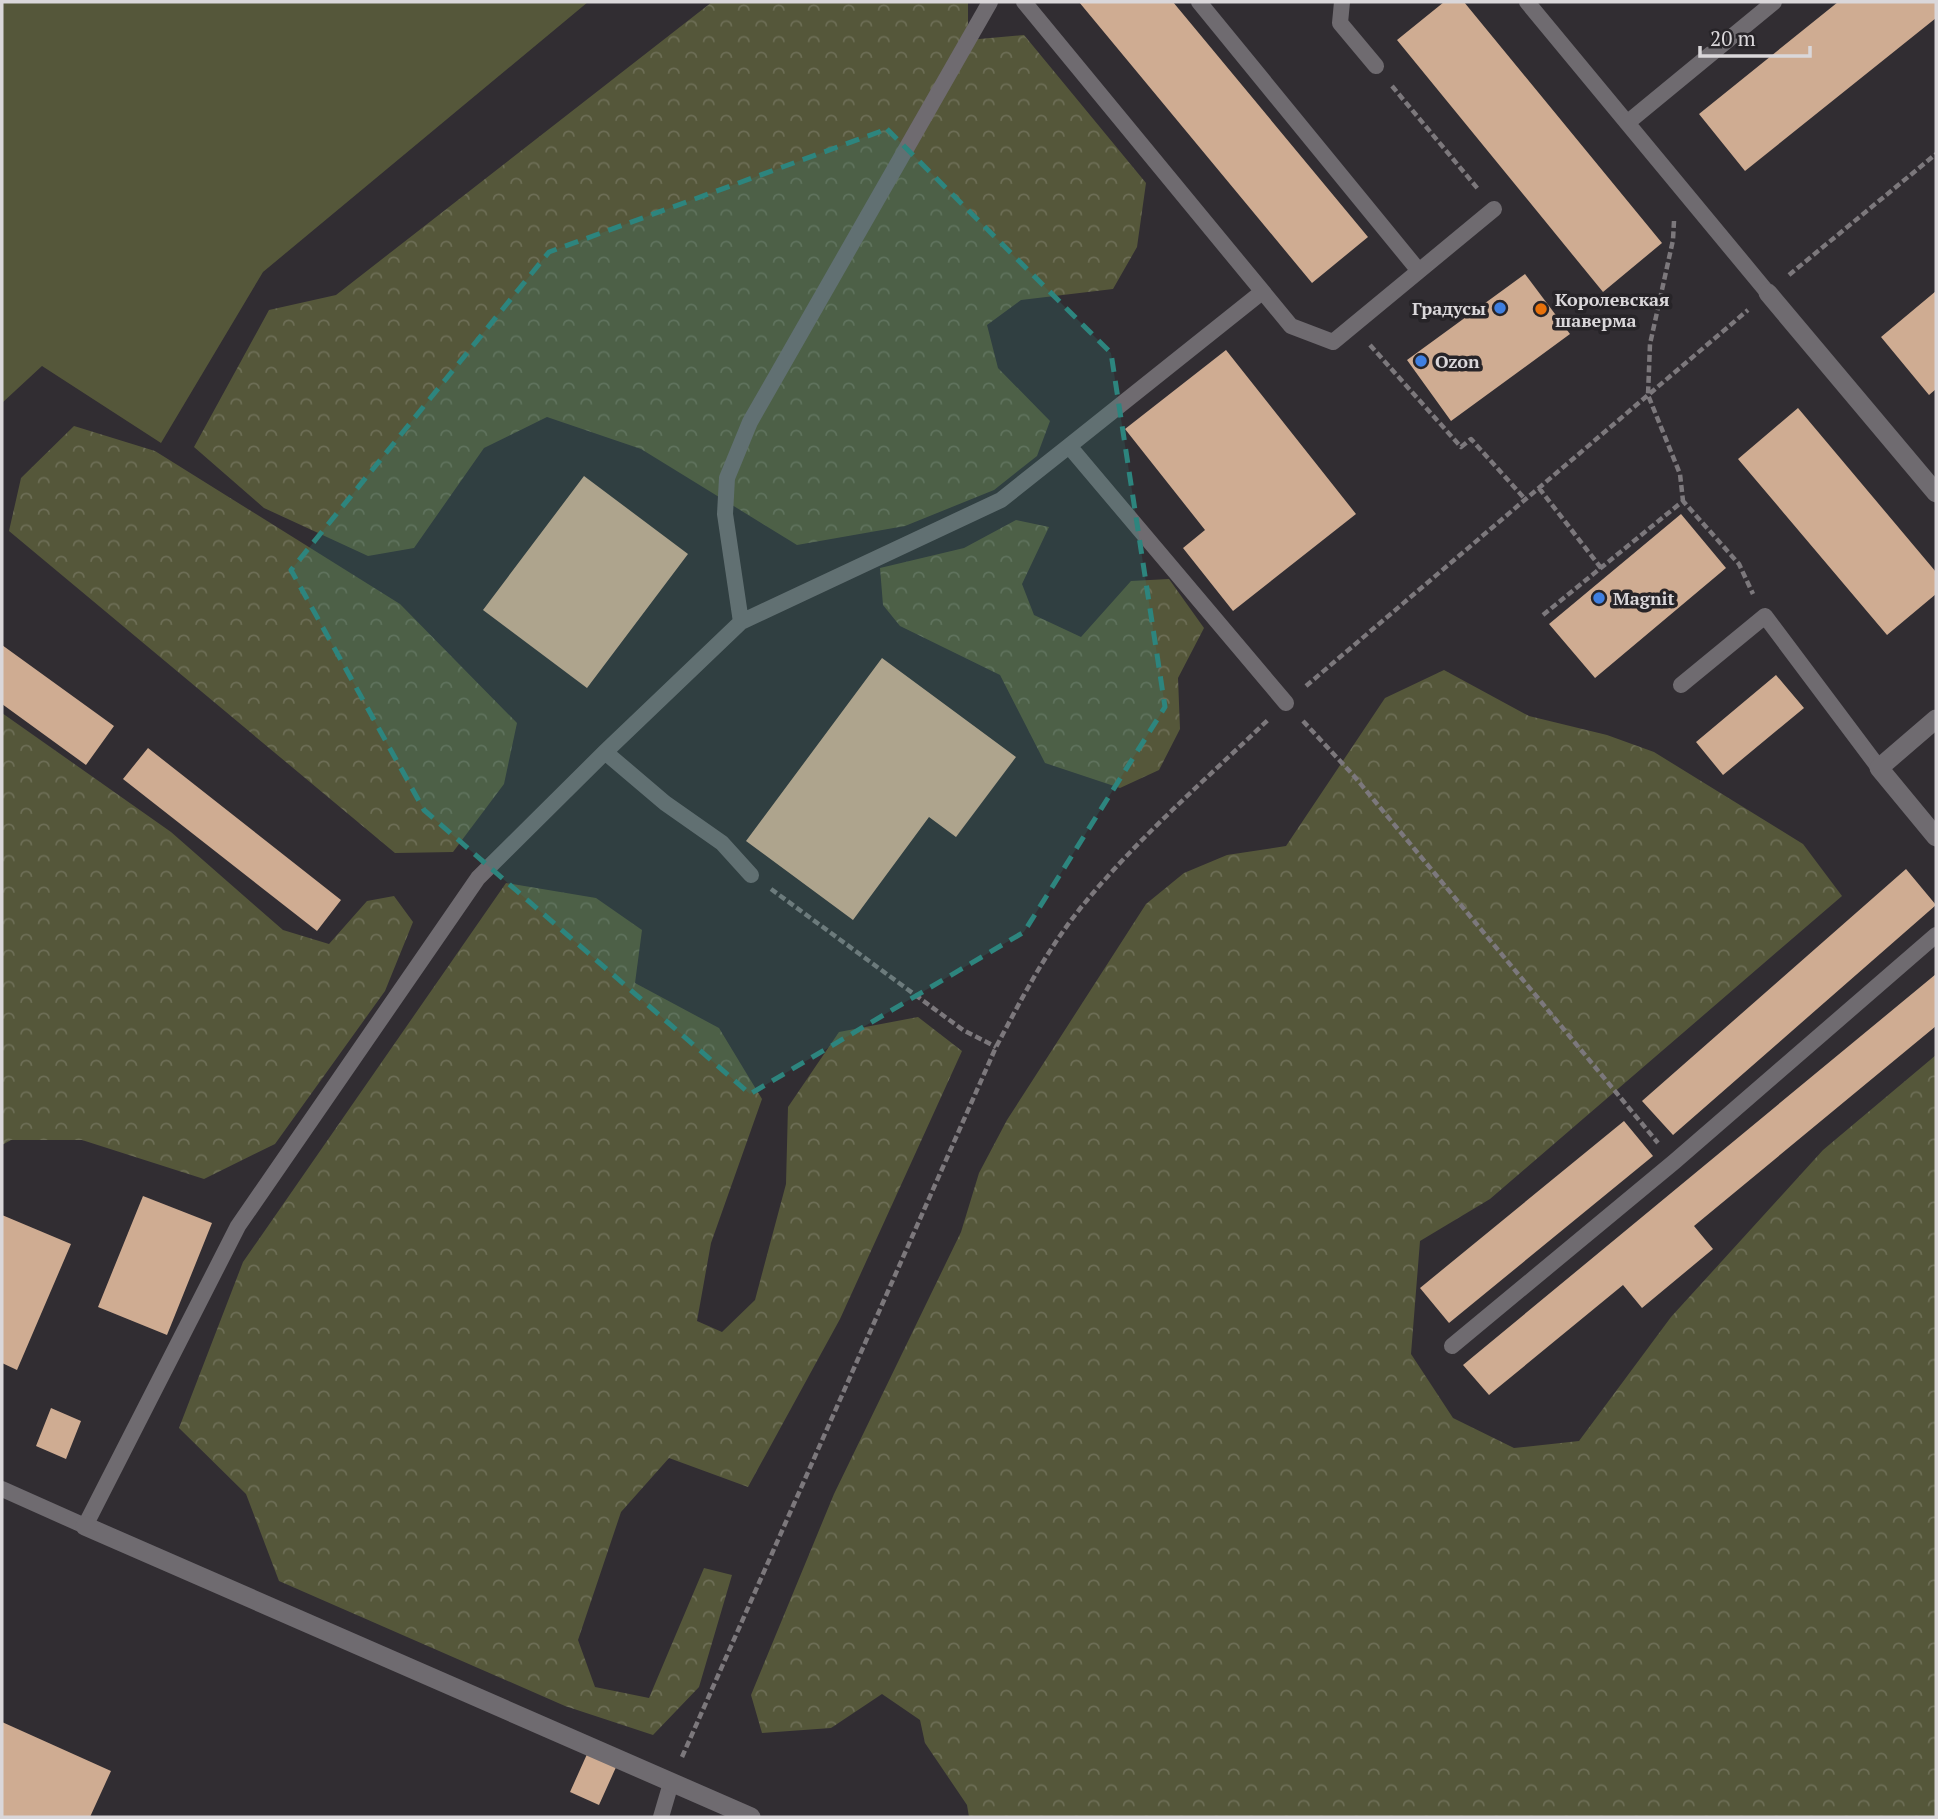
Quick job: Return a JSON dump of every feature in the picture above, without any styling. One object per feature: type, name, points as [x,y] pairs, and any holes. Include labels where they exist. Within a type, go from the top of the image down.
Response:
[{"type":"street","points":[[1768,293],[1936,493]]},
{"type":"street","points":[[1936,719],[1879,768],[1936,837]]},
{"type":"street","points":[[85,1526],[751,1817]]},
{"type":"lane","points":[[741,622],[725,514],[727,478],[750,422],[990,2]]},
{"type":"lane","points":[[1024,2],[1291,327],[1334,342],[1494,209]]},
{"type":"lane","points":[[1199,2],[1419,271]]},
{"type":"lane","points":[[1342,2],[1340,23],[1376,66]]},
{"type":"lane","points":[[1527,2],[1768,293]]},
{"type":"lane","points":[[1628,124],[1774,2]]},
{"type":"lane","points":[[2,1489],[85,1526],[238,1226],[478,878],[741,622],[1001,500],[1262,292]]},
{"type":"lane","points":[[1069,446],[1286,703]]},
{"type":"lane","points":[[1681,685],[1765,616],[1879,768]]},
{"type":"lane","points":[[605,752],[665,803],[722,843],[751,875]]},
{"type":"lane","points":[[1452,1346],[1674,1162],[1936,935]]},
{"type":"lane","points":[[661,1817],[671,1783]]},
{"type":"path","points":[[1376,66],[1494,209]]},
{"type":"path","points":[[671,1783],[996,1047],[1036,971],[1081,907],[1129,852],[1286,703],[1768,293],[1936,154]]},
{"type":"path","points":[[1677,183],[1673,240],[1650,344],[1648,395],[1680,474],[1683,501],[1739,565],[1765,616]]},
{"type":"path","points":[[1353,326],[1461,447],[1471,439],[1525,499]]},
{"type":"path","points":[[1539,488],[1601,568]]},
{"type":"path","points":[[1543,615],[1683,501]]},
{"type":"path","points":[[1286,703],[1354,776],[1674,1162]]},
{"type":"path","points":[[751,875],[963,1030],[996,1047]]},
{"type":"highlighted area","points":[[887,129],[1111,353],[1165,707],[1024,932],[750,1094],[424,810],[291,570],[549,252]]},
{"type":"green space","points":[[2,2],[588,2],[263,272],[161,443],[42,366],[2,403]]},
{"type":"green space","points":[[712,2],[968,2],[968,40],[1024,35],[1146,183],[1137,247],[1113,289],[1021,300],[987,325],[998,368],[1050,421],[1037,456],[994,490],[905,526],[797,545],[641,449],[547,417],[484,448],[414,548],[368,556],[264,508],[194,447],[269,310],[336,295]]},
{"type":"green space","points":[[74,426],[155,451],[400,604],[517,723],[504,784],[453,852],[395,853],[9,531],[21,478]]},
{"type":"green space","points":[[1016,520],[1049,527],[1022,584],[1034,615],[1081,637],[1131,581],[1169,579],[1204,628],[1178,678],[1180,729],[1159,770],[1120,788],[1045,763],[1000,675],[900,626],[883,605],[880,568],[964,548]]},
{"type":"green space","points":[[1444,670],[1529,716],[1607,735],[1654,752],[1803,844],[1842,896],[1490,1199],[1420,1241],[1411,1354],[1453,1418],[1514,1448],[1579,1441],[1671,1317],[1823,1150],[1936,1055],[1936,1817],[969,1817],[967,1805],[925,1743],[920,1720],[882,1694],[831,1728],[762,1733],[751,1695],[834,1494],[961,1232],[979,1173],[1007,1120],[1146,904],[1184,873],[1227,855],[1286,846],[1385,698]]},
{"type":"green space","points":[[2,713],[171,832],[283,930],[329,944],[367,901],[394,896],[413,922],[385,991],[275,1144],[204,1179],[82,1140],[11,1140],[2,1145]]},
{"type":"green space","points":[[506,883],[596,898],[642,930],[635,983],[719,1028],[762,1099],[711,1243],[697,1321],[722,1332],[755,1300],[786,1184],[788,1107],[839,1032],[918,1017],[962,1051],[840,1319],[748,1487],[669,1458],[621,1512],[578,1640],[595,1687],[649,1698],[704,1568],[732,1575],[699,1687],[653,1735],[565,1706],[279,1581],[246,1494],[179,1428],[243,1262]]},
{"type":"building","points":[[1079,2],[1173,2],[1368,237],[1312,283]]},
{"type":"building","points":[[1444,2],[1464,2],[1662,243],[1603,292],[1397,40]]},
{"type":"building","points":[[1838,2],[1936,2],[1936,18],[1745,171],[1699,114]]},
{"type":"building","points":[[1525,274],[1570,334],[1451,421],[1407,360]]},
{"type":"building","points":[[1936,291],[1936,389],[1929,395],[1881,337]]},
{"type":"building","points":[[1226,350],[1356,514],[1233,611],[1183,548],[1205,530],[1125,429]]},
{"type":"building","points":[[1798,408],[1936,572],[1936,594],[1887,635],[1738,459]]},
{"type":"building","points":[[584,476],[688,554],[587,688],[483,610]]},
{"type":"building","points":[[1681,514],[1726,568],[1595,678],[1549,624]]},
{"type":"building","points":[[2,645],[114,726],[86,765],[2,704]]},
{"type":"building","points":[[882,658],[1016,757],[956,837],[929,817],[853,920],[746,841]]},
{"type":"building","points":[[1776,675],[1804,708],[1723,775],[1696,742]]},
{"type":"building","points":[[148,748],[341,900],[317,931],[123,779]]},
{"type":"building","points":[[1906,869],[1936,905],[1673,1135],[1642,1101]]},
{"type":"building","points":[[1936,974],[1936,1026],[1694,1226],[1713,1249],[1642,1308],[1623,1285],[1489,1395],[1463,1365]]},
{"type":"building","points":[[1624,1121],[1653,1156],[1449,1323],[1420,1288]]},
{"type":"building","points":[[143,1196],[212,1223],[167,1335],[98,1307]]},
{"type":"building","points":[[2,1215],[71,1244],[17,1370],[2,1363]]},
{"type":"building","points":[[51,1408],[81,1421],[66,1459],[36,1446]]},
{"type":"building","points":[[2,1722],[111,1771],[90,1817],[2,1817]]},
{"type":"building","points":[[588,1752],[617,1765],[599,1805],[570,1792]]},
{"type":"place","name":"Градусы","points":[[1500,308]]},
{"type":"place","name":"Королевская шаверма","points":[[1541,309]]},
{"type":"place","name":"Ozon","points":[[1421,361]]},
{"type":"place","name":"Magnit","points":[[1599,598]]}]
